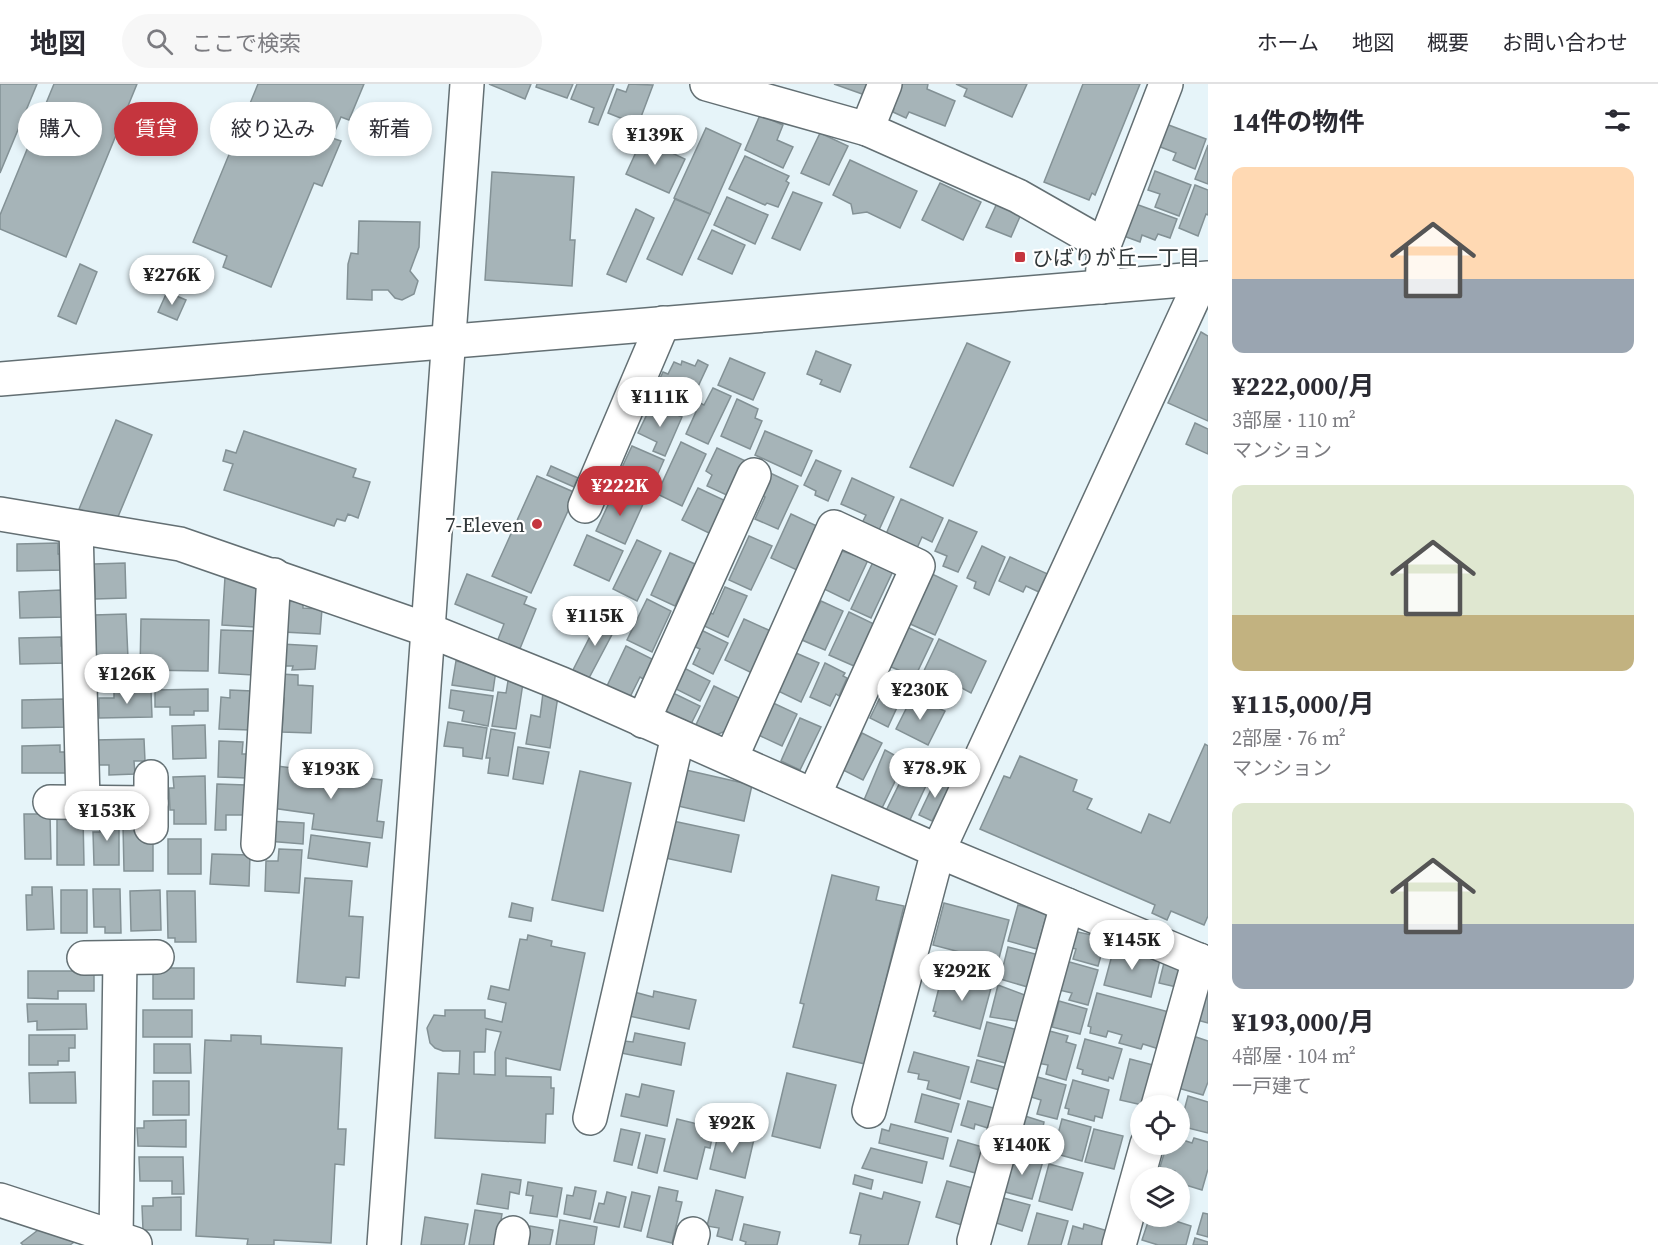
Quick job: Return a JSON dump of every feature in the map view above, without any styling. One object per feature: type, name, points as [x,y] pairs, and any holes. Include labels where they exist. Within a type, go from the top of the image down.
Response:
[{"type":"street","points":[[384,1245],[467,84]]},
{"type":"street","points":[[707,84],[762,92],[867,129],[1018,196],[1104,245]]},
{"type":"street","points":[[867,129],[885,84]]},
{"type":"street","points":[[1102,287],[1104,245],[1166,84]]},
{"type":"street","points":[[0,379],[1205,278],[938,851],[869,1112]]},
{"type":"street","points":[[585,506],[663,323]]},
{"type":"street","points":[[643,721],[754,475]]},
{"type":"street","points":[[0,514],[180,544],[428,630],[562,684],[938,851],[1203,962],[1161,1095]]},
{"type":"street","points":[[76,527],[65,687],[83,802]]},
{"type":"street","points":[[731,758],[834,527],[918,566],[814,795]]},
{"type":"street","points":[[258,844],[274,575]]},
{"type":"street","points":[[590,1118],[678,736]]},
{"type":"street","points":[[50,802],[151,803]]},
{"type":"street","points":[[974,1241],[1067,905]]},
{"type":"street","points":[[84,958],[157,957]]},
{"type":"street","points":[[0,1200],[113,1240],[120,958]]},
{"type":"street","points":[[1119,1245],[1144,1155]]},
{"type":"building","points":[[0,84],[37,84],[30,102],[18,102],[18,130],[0,173]]},
{"type":"building","points":[[54,84],[137,84],[130,102],[114,102],[114,140],[66,257],[0,229],[0,215],[24,156],[102,156],[102,102],[47,102]]},
{"type":"building","points":[[258,84],[364,84],[356,102],[348,102],[348,120],[341,117],[336,129],[336,102],[251,102]]},
{"type":"building","points":[[489,84],[531,84],[525,99]]},
{"type":"building","points":[[537,84],[573,84],[567,98],[536,87]]},
{"type":"building","points":[[577,84],[614,84],[598,125],[589,122],[594,108],[571,99]]},
{"type":"building","points":[[629,84],[653,85],[638,125],[608,113],[617,89],[626,92]]},
{"type":"building","points":[[834,84],[869,84],[865,95]]},
{"type":"building","points":[[896,84],[928,84],[927,89],[955,101],[945,126],[909,112],[906,118],[893,112],[894,109],[887,106]]},
{"type":"building","points":[[956,84],[1027,84],[1012,117],[964,96],[967,89]]},
{"type":"building","points":[[1083,84],[1140,84],[1095,195],[1092,193],[1089,200],[1044,182]]},
{"type":"building","points":[[760,115],[783,125],[777,140],[793,147],[783,168],[745,150]]},
{"type":"building","points":[[1166,124],[1206,139],[1195,169],[1173,160],[1176,153],[1158,146]]},
{"type":"building","points":[[706,128],[741,144],[710,214],[674,198]]},
{"type":"building","points":[[820,133],[848,146],[829,185],[801,173]]},
{"type":"building","points":[[336,139],[341,141],[336,153]]},
{"type":"building","points":[[642,139],[685,159],[669,193],[626,174]]},
{"type":"building","points":[[1208,145],[1208,184],[1195,179]]},
{"type":"building","points":[[228,156],[335,156],[322,186],[314,183],[271,287],[223,267],[227,256],[193,242]]},
{"type":"building","points":[[745,156],[789,176],[786,181],[789,183],[778,207],[767,203],[765,205],[729,189]]},
{"type":"building","points":[[850,160],[917,191],[900,228],[867,212],[853,214],[851,204],[833,195]]},
{"type":"building","points":[[1155,171],[1191,185],[1179,216],[1155,207],[1160,194],[1148,190]]},
{"type":"building","points":[[492,172],[574,177],[570,240],[575,240],[572,286],[485,280]]},
{"type":"building","points":[[940,183],[981,202],[963,240],[922,220]]},
{"type":"building","points":[[1195,185],[1208,190],[1208,215],[1206,214],[1198,236],[1179,228]]},
{"type":"building","points":[[793,192],[822,203],[800,250],[772,238]]},
{"type":"building","points":[[727,197],[768,215],[755,244],[714,225]]},
{"type":"building","points":[[675,199],[710,214],[682,275],[647,259]]},
{"type":"building","points":[[998,201],[1022,212],[1011,237],[986,227]]},
{"type":"building","points":[[1133,203],[1177,219],[1170,238],[1158,234],[1155,240],[1142,235],[1140,242],[1121,235]]},
{"type":"building","points":[[636,209],[654,218],[626,282],[607,274]]},
{"type":"building","points":[[359,221],[420,222],[419,247],[410,271],[418,281],[414,294],[402,300],[395,298],[388,290],[372,290],[372,300],[347,299],[348,264],[351,253],[358,254]]},
{"type":"building","points":[[712,230],[745,245],[732,274],[698,259]]},
{"type":"building","points":[[80,264],[97,272],[76,324],[58,316]]},
{"type":"building","points":[[167,292],[186,300],[177,320],[158,312]]},
{"type":"building","points":[[1201,332],[1208,336],[1208,421],[1168,403]]},
{"type":"building","points":[[967,343],[1010,362],[953,486],[910,467]]},
{"type":"building","points":[[816,351],[851,365],[840,392],[820,384],[822,380],[807,374]]},
{"type":"building","points":[[730,358],[765,373],[753,400],[718,385]]},
{"type":"building","points":[[698,360],[708,365],[689,406],[677,400],[675,403],[653,393],[663,372],[668,374],[674,362],[681,365],[682,361],[695,366]]},
{"type":"building","points":[[713,388],[731,396],[708,444],[686,434],[700,403],[704,405]]},
{"type":"building","points":[[737,399],[758,409],[755,418],[762,421],[750,449],[721,436]]},
{"type":"building","points":[[652,404],[682,417],[665,456],[653,451],[657,442],[638,433]]},
{"type":"building","points":[[116,420],[152,435],[115,524],[79,509]]},
{"type":"building","points":[[1195,423],[1208,429],[1208,454],[1186,444]]},
{"type":"building","points":[[244,431],[356,469],[353,477],[370,482],[358,518],[348,514],[345,521],[337,519],[334,526],[224,490],[233,464],[223,461],[226,450],[236,453]]},
{"type":"building","points":[[765,431],[812,451],[801,476],[755,455]]},
{"type":"building","points":[[681,442],[706,454],[682,506],[657,494]]},
{"type":"building","points":[[632,446],[664,460],[647,498],[635,492],[638,485],[618,476]]},
{"type":"building","points":[[717,448],[748,462],[731,497],[707,486],[712,475],[706,471]]},
{"type":"building","points":[[816,460],[841,471],[828,501],[815,495],[816,491],[804,485]]},
{"type":"building","points":[[551,466],[578,478],[574,487],[547,475]]},
{"type":"building","points":[[768,472],[798,486],[778,529],[755,519],[765,497],[762,495]]},
{"type":"building","points":[[537,476],[576,493],[531,593],[492,576]]},
{"type":"building","points":[[852,478],[894,497],[879,530],[862,523],[866,515],[841,504]]},
{"type":"building","points":[[698,488],[728,502],[713,535],[682,520]]},
{"type":"building","points":[[615,490],[644,502],[625,544],[596,531]]},
{"type":"building","points":[[901,499],[943,518],[932,542],[922,537],[917,548],[886,534]]},
{"type":"building","points":[[791,514],[817,526],[797,570],[771,558]]},
{"type":"building","points":[[949,520],[977,532],[958,572],[943,566],[947,556],[935,551]]},
{"type":"building","points":[[587,535],[623,551],[609,581],[574,565]]},
{"type":"building","points":[[749,536],[772,546],[751,590],[729,580]]},
{"type":"building","points":[[637,540],[661,551],[637,601],[613,589]]},
{"type":"building","points":[[58,543],[58,554],[63,554],[64,570],[17,571],[17,544]]},
{"type":"building","points":[[982,546],[1005,557],[989,595],[974,588],[976,582],[967,578]]},
{"type":"building","points":[[842,551],[868,560],[849,601],[824,589]]},
{"type":"building","points":[[670,553],[695,564],[675,606],[651,595]]},
{"type":"building","points":[[1010,557],[1050,575],[1041,593],[1026,586],[1023,592],[999,581]]},
{"type":"building","points":[[873,562],[893,571],[871,618],[851,609]]},
{"type":"building","points":[[125,563],[126,598],[95,599],[94,564]]},
{"type":"building","points":[[930,573],[957,586],[935,635],[908,623]]},
{"type":"building","points":[[467,574],[527,597],[524,604],[536,609],[519,651],[497,642],[504,624],[455,604]]},
{"type":"building","points":[[225,577],[258,586],[255,627],[222,625]]},
{"type":"building","points":[[725,587],[747,596],[728,637],[702,625],[708,612],[713,614]]},
{"type":"building","points":[[61,590],[61,602],[66,602],[66,617],[20,618],[19,592]]},
{"type":"building","points":[[647,599],[671,611],[652,652],[627,640]]},
{"type":"building","points":[[285,601],[303,602],[303,608],[322,609],[320,634],[283,632]]},
{"type":"building","points":[[821,601],[843,611],[825,650],[802,640]]},
{"type":"building","points":[[849,612],[874,624],[854,666],[829,655]]},
{"type":"building","points":[[126,614],[128,658],[96,658],[94,615]]},
{"type":"building","points":[[600,617],[617,625],[589,678],[573,670]]},
{"type":"building","points":[[141,619],[209,620],[208,671],[140,670]]},
{"type":"building","points":[[744,619],[773,632],[754,674],[725,660]]},
{"type":"building","points":[[907,627],[933,639],[915,677],[889,666]]},
{"type":"building","points":[[699,629],[728,643],[713,674],[693,664],[700,649],[691,645]]},
{"type":"building","points":[[221,630],[255,631],[253,675],[219,673]]},
{"type":"building","points":[[61,637],[61,646],[68,646],[68,663],[20,664],[19,638]]},
{"type":"building","points":[[939,639],[986,661],[971,693],[947,680],[944,684],[937,680],[935,683],[921,677]]},
{"type":"building","points":[[281,644],[317,646],[315,669],[292,670],[293,666],[280,666]]},
{"type":"building","points":[[626,646],[654,660],[645,680],[640,677],[630,697],[607,686]]},
{"type":"building","points":[[796,653],[819,663],[801,702],[778,691]]},
{"type":"building","points":[[456,661],[496,670],[493,691],[452,685]]},
{"type":"building","points":[[825,663],[845,673],[843,676],[847,678],[839,696],[836,694],[830,706],[810,697]]},
{"type":"building","points":[[682,667],[710,681],[700,701],[672,687]]},
{"type":"building","points":[[280,674],[298,675],[298,685],[313,686],[311,733],[282,732],[284,698],[278,698]]},
{"type":"building","points":[[508,681],[523,683],[516,729],[492,726],[498,692],[506,693]]},
{"type":"building","points":[[888,681],[905,690],[888,727],[870,718]]},
{"type":"building","points":[[714,686],[741,699],[726,731],[713,736],[695,727]]},
{"type":"building","points":[[208,689],[208,711],[194,711],[194,715],[170,715],[170,707],[155,707],[155,690]]},
{"type":"building","points":[[114,690],[151,690],[152,717],[99,718],[99,698],[114,698]]},
{"type":"building","points":[[230,690],[252,691],[251,730],[219,729],[221,697],[230,698]]},
{"type":"building","points":[[451,690],[493,696],[488,726],[462,721],[464,711],[449,708]]},
{"type":"building","points":[[671,692],[700,706],[691,724],[663,710]]},
{"type":"building","points":[[543,693],[558,696],[550,748],[526,744],[531,715],[540,717]]},
{"type":"building","points":[[65,699],[68,727],[22,728],[22,700]]},
{"type":"building","points":[[911,699],[925,706],[927,703],[945,711],[928,745],[896,729]]},
{"type":"building","points":[[771,702],[797,714],[782,746],[756,734]]},
{"type":"building","points":[[800,718],[821,727],[800,770],[781,761]]},
{"type":"building","points":[[448,722],[487,728],[482,759],[463,756],[463,748],[444,746]]},
{"type":"building","points":[[205,725],[206,758],[173,759],[172,726]]},
{"type":"building","points":[[491,729],[515,733],[508,776],[488,773],[490,758],[486,758]]},
{"type":"building","points":[[862,733],[882,743],[863,780],[843,770]]},
{"type":"building","points":[[144,739],[145,761],[134,761],[135,774],[109,775],[109,765],[95,765],[94,740]]},
{"type":"building","points":[[219,741],[243,742],[242,754],[248,754],[247,778],[218,777]]},
{"type":"building","points":[[1205,744],[1208,746],[1208,916],[1204,925],[1171,911],[1167,920],[1152,913],[1155,905],[980,829],[1004,776],[1010,778],[1020,756],[1077,780],[1073,791],[1092,799],[1087,809],[1141,833],[1149,814],[1170,823]]},
{"type":"building","points":[[60,745],[60,752],[69,752],[69,773],[22,773],[22,746]]},
{"type":"building","points":[[518,747],[549,752],[543,784],[513,779]]},
{"type":"building","points":[[885,750],[905,761],[882,808],[864,800]]},
{"type":"building","points":[[909,764],[931,775],[908,824],[885,813]]},
{"type":"building","points":[[277,766],[382,780],[377,821],[384,822],[382,838],[312,829],[314,814],[272,808]]},
{"type":"building","points":[[686,770],[752,785],[744,821],[678,806]]},
{"type":"building","points":[[580,771],[631,783],[603,911],[552,900]]},
{"type":"building","points":[[205,776],[206,824],[174,824],[174,810],[170,810],[169,788],[174,788],[173,777]]},
{"type":"building","points":[[937,777],[951,784],[932,821],[919,815]]},
{"type":"building","points":[[217,784],[246,785],[244,815],[226,815],[226,830],[215,830]]},
{"type":"building","points":[[24,814],[50,814],[51,859],[25,859]]},
{"type":"building","points":[[57,817],[83,817],[84,865],[57,865]]},
{"type":"building","points":[[100,817],[119,817],[119,865],[94,865],[93,832],[100,832]]},
{"type":"building","points":[[269,821],[304,823],[303,844],[267,841]]},
{"type":"building","points":[[673,821],[739,835],[731,872],[665,858]]},
{"type":"building","points":[[123,826],[140,826],[153,836],[153,871],[124,871]]},
{"type":"building","points":[[311,835],[370,843],[367,867],[308,858]]},
{"type":"building","points":[[168,839],[201,839],[201,874],[168,874]]},
{"type":"building","points":[[279,849],[302,850],[299,893],[265,891],[266,861],[278,861]]},
{"type":"building","points":[[212,854],[250,855],[249,886],[210,884]]},
{"type":"building","points":[[832,875],[879,887],[876,900],[904,906],[865,1064],[793,1047],[804,1004],[800,1003]]},
{"type":"building","points":[[305,878],[352,881],[349,916],[363,917],[359,978],[346,977],[345,986],[297,982]]},
{"type":"building","points":[[32,887],[52,887],[54,929],[27,930],[26,895],[32,895]]},
{"type":"building","points":[[93,889],[120,889],[121,933],[105,933],[105,927],[94,927]]},
{"type":"building","points":[[61,890],[87,890],[87,933],[61,933]]},
{"type":"building","points":[[160,890],[161,930],[131,931],[130,891]]},
{"type":"building","points":[[167,891],[195,891],[196,942],[175,942],[175,938],[168,938]]},
{"type":"building","points":[[512,903],[533,908],[531,921],[509,917]]},
{"type":"building","points":[[944,903],[1009,920],[998,962],[933,945]]},
{"type":"building","points":[[1018,905],[1047,913],[1037,949],[1008,941]]},
{"type":"building","points":[[1073,931],[1106,938],[1098,966],[1073,959],[1076,949],[1069,947]]},
{"type":"building","points":[[528,935],[552,941],[551,946],[585,953],[560,1070],[506,1058],[506,1076],[551,1077],[551,1088],[554,1088],[553,1114],[546,1114],[545,1143],[435,1138],[438,1073],[459,1074],[460,1051],[443,1051],[435,1048],[430,1043],[427,1028],[434,1015],[445,1016],[445,1010],[485,1010],[485,1018],[502,1022],[506,1003],[488,999],[491,986],[509,990],[520,939],[527,940]],"holes":[[[486,1029],[501,1032],[495,1052],[495,1075],[474,1074],[474,1052],[485,1052]]]},
{"type":"building","points":[[1115,944],[1143,951],[1142,956],[1160,960],[1151,997],[1104,985]]},
{"type":"building","points":[[1008,947],[1039,955],[1031,988],[1000,979]]},
{"type":"building","points":[[1066,961],[1098,970],[1088,1005],[1069,1000],[1072,993],[1059,990]]},
{"type":"building","points":[[1164,963],[1178,967],[1184,976],[1181,988],[1159,983]]},
{"type":"building","points":[[162,968],[194,968],[194,999],[153,999],[153,972],[162,972]]},
{"type":"building","points":[[28,971],[94,971],[94,991],[58,991],[58,999],[28,998]]},
{"type":"building","points":[[956,978],[991,988],[980,1029],[934,1016],[936,1012],[933,1011],[941,980],[955,983]]},
{"type":"building","points":[[998,985],[1030,997],[1023,1022],[990,1017]]},
{"type":"building","points":[[654,991],[696,1000],[689,1029],[629,1016],[634,992],[653,997]]},
{"type":"building","points":[[1206,991],[1208,992],[1208,1023],[1197,1020]]},
{"type":"building","points":[[1097,993],[1169,1012],[1159,1049],[1143,1044],[1141,1049],[1119,1043],[1122,1035],[1108,1031],[1106,1037],[1090,1033],[1091,1027],[1088,1026]]},
{"type":"building","points":[[1059,1001],[1087,1009],[1080,1034],[1052,1027]]},
{"type":"building","points":[[27,1004],[86,1004],[87,1029],[37,1030],[37,1021],[28,1022]]},
{"type":"building","points":[[143,1010],[192,1010],[192,1037],[143,1037]]},
{"type":"building","points":[[987,1022],[1018,1030],[1009,1064],[978,1056]]},
{"type":"building","points":[[1046,1030],[1068,1036],[1066,1042],[1076,1045],[1066,1080],[1046,1074],[1048,1065],[1037,1063]]},
{"type":"building","points":[[635,1033],[685,1043],[681,1065],[621,1053],[624,1041],[633,1042]]},
{"type":"building","points":[[29,1035],[75,1035],[75,1048],[69,1048],[69,1061],[58,1061],[58,1065],[29,1065]]},
{"type":"building","points":[[231,1035],[261,1036],[261,1044],[342,1048],[338,1129],[346,1129],[344,1165],[335,1164],[331,1243],[274,1240],[274,1245],[247,1245],[248,1239],[196,1236],[205,1040],[231,1041]]},
{"type":"building","points":[[1193,1036],[1208,1041],[1208,1082],[1203,1095],[1178,1088]]},
{"type":"building","points":[[1085,1039],[1122,1049],[1113,1079],[1109,1077],[1108,1081],[1082,1074],[1083,1070],[1077,1068]]},
{"type":"building","points":[[154,1044],[190,1044],[191,1073],[154,1073]]},
{"type":"building","points":[[914,1052],[969,1067],[960,1099],[927,1089],[929,1081],[918,1079],[919,1074],[908,1072]]},
{"type":"building","points":[[1130,1059],[1157,1066],[1150,1095],[1130,1095],[1130,1102],[1120,1100]]},
{"type":"building","points":[[977,1060],[1008,1068],[1003,1091],[971,1082]]},
{"type":"building","points":[[75,1072],[76,1103],[30,1103],[29,1073]]},
{"type":"building","points":[[787,1073],[836,1085],[820,1148],[772,1136]]},
{"type":"building","points":[[1034,1076],[1066,1085],[1057,1119],[1037,1114],[1041,1100],[1028,1096]]},
{"type":"building","points":[[1073,1080],[1109,1090],[1102,1118],[1095,1116],[1094,1121],[1068,1114],[1069,1109],[1065,1108]]},
{"type":"building","points":[[153,1081],[189,1081],[189,1115],[153,1115]]},
{"type":"building","points":[[642,1084],[674,1091],[667,1126],[621,1116],[626,1094],[639,1097]]},
{"type":"building","points":[[922,1094],[959,1104],[951,1132],[915,1122]]},
{"type":"building","points":[[1190,1097],[1208,1102],[1208,1133],[1190,1128]]},
{"type":"building","points":[[968,1101],[997,1109],[991,1129],[975,1124],[974,1129],[961,1125]]},
{"type":"building","points":[[1025,1116],[1044,1122],[1043,1127],[1051,1129],[1044,1151],[1018,1143]]},
{"type":"building","points":[[677,1119],[714,1128],[710,1148],[705,1147],[697,1179],[664,1171]]},
{"type":"building","points":[[1062,1119],[1091,1127],[1082,1161],[1053,1153]]},
{"type":"building","points":[[186,1120],[186,1147],[138,1146],[137,1128],[144,1128],[144,1121]]},
{"type":"building","points":[[891,1124],[948,1138],[943,1159],[879,1143],[882,1129],[889,1131]]},
{"type":"building","points":[[621,1129],[640,1133],[632,1165],[614,1161]]},
{"type":"building","points":[[1094,1129],[1123,1136],[1114,1169],[1085,1162]]},
{"type":"building","points":[[719,1131],[754,1139],[745,1178],[710,1169]]},
{"type":"building","points":[[646,1135],[665,1139],[657,1173],[638,1168]]},
{"type":"building","points":[[1194,1138],[1208,1142],[1208,1169],[1202,1190],[1190,1186],[1190,1167],[1160,1167],[1164,1155],[1190,1155],[1190,1142],[1192,1143]]},
{"type":"building","points":[[958,1140],[986,1148],[979,1174],[950,1166]]},
{"type":"building","points":[[871,1148],[927,1162],[922,1183],[862,1168]]},
{"type":"building","points":[[1012,1153],[1043,1161],[1032,1199],[1001,1191]]},
{"type":"building","points":[[139,1157],[183,1157],[184,1194],[172,1194],[172,1181],[140,1181]]},
{"type":"building","points":[[1049,1164],[1083,1173],[1072,1210],[1039,1201]]},
{"type":"building","points":[[482,1174],[521,1180],[519,1194],[510,1192],[508,1209],[477,1204]]},
{"type":"building","points":[[855,1175],[873,1180],[871,1189],[853,1184]]},
{"type":"building","points":[[947,1181],[976,1189],[965,1226],[936,1217]]},
{"type":"building","points":[[528,1182],[562,1188],[557,1217],[530,1213],[533,1196],[526,1195]]},
{"type":"building","points":[[575,1187],[596,1191],[590,1219],[564,1214],[567,1195],[573,1196]]},
{"type":"building","points":[[659,1187],[678,1191],[676,1201],[682,1202],[672,1243],[647,1237]]},
{"type":"building","points":[[716,1190],[743,1197],[732,1240],[717,1236],[719,1228],[707,1226]]},
{"type":"building","points":[[607,1192],[626,1197],[619,1227],[594,1222],[599,1203],[604,1204]]},
{"type":"building","points":[[632,1192],[650,1196],[641,1231],[624,1227]]},
{"type":"building","points":[[884,1192],[920,1202],[908,1245],[859,1245],[861,1235],[850,1233],[860,1193],[882,1199]]},
{"type":"building","points":[[181,1197],[181,1230],[143,1230],[142,1206],[153,1206],[153,1198]]},
{"type":"building","points":[[1000,1197],[1030,1205],[1022,1231],[993,1222]]},
{"type":"building","points":[[475,1210],[502,1214],[497,1245],[469,1245]]},
{"type":"building","points":[[1037,1213],[1068,1221],[1061,1245],[1028,1245]]},
{"type":"building","points":[[1203,1213],[1208,1214],[1208,1237],[1197,1234]]},
{"type":"building","points":[[425,1217],[468,1224],[464,1245],[421,1245]]},
{"type":"building","points":[[560,1220],[597,1227],[594,1245],[556,1245]]},
{"type":"building","points":[[46,1224],[74,1233],[74,1242],[70,1245],[23,1245],[21,1243]]},
{"type":"building","points":[[744,1224],[780,1232],[777,1245],[745,1245],[746,1242],[740,1240]]},
{"type":"building","points":[[1084,1224],[1108,1231],[1104,1245],[1068,1245],[1073,1226],[1083,1229]]},
{"type":"building","points":[[530,1226],[553,1230],[550,1245],[526,1245]]},
{"type":"building","points":[[1191,1226],[1186,1245],[1158,1245],[1142,1240],[1146,1227]]},
{"type":"building","points":[[1195,1238],[1208,1242],[1208,1245],[1193,1245]]},
{"type":"place","name":"ひばりが丘一丁目","points":[[1020,257]]},
{"type":"place","name":"7-Eleven","points":[[537,524]]}]
